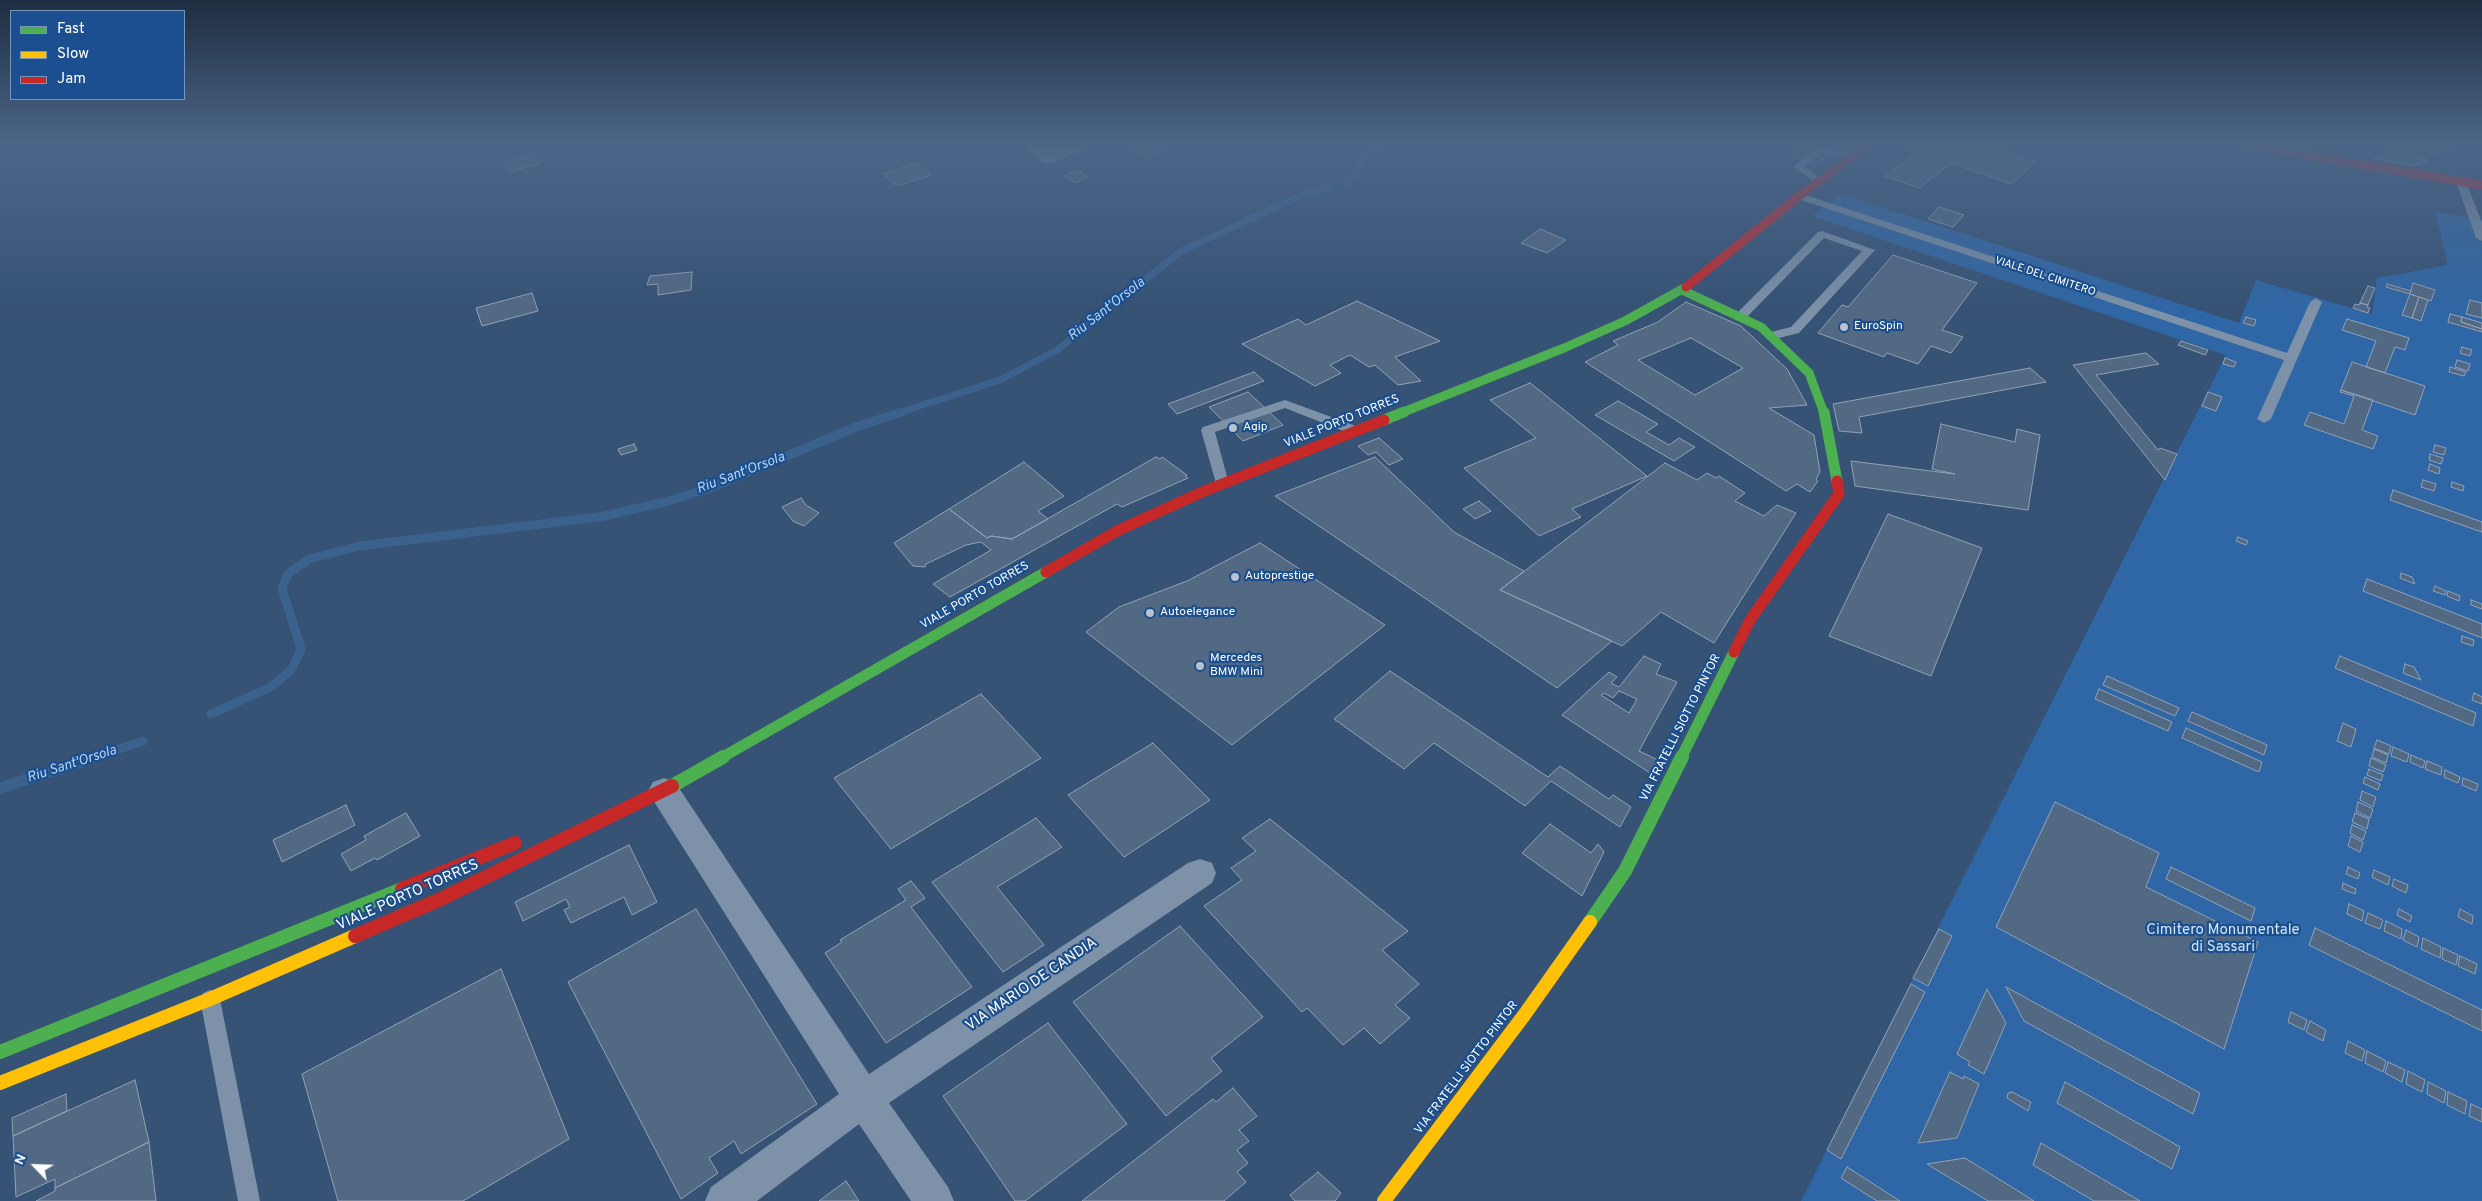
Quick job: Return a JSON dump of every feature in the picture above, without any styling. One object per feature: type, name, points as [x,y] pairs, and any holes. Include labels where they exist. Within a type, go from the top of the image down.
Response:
[{"type":"main road","name":"VIALE PORTO TORRES","points":[[0,1083],[210,999],[441,899],[664,792],[1117,530],[1222,484],[1564,348],[1625,321],[1682,290],[1793,201]]},
{"type":"main road","name":"VIA FRATELLI SIOTTO PINTOR","points":[[1384,1201],[1525,1014],[1625,870],[1750,620],[1839,494],[1824,412],[1809,373],[1761,327],[1682,290]]},
{"type":"main road","name":"VIALE PORTO TORRES","points":[[688,763],[813,705]]},
{"type":"main road","name":"VIALE PORTO TORRES","points":[[0,1052],[482,858],[527,837]]},
{"type":"street","points":[[664,792],[864,1098],[934,1201]]},
{"type":"street","name":"VIA MARIO DE CANDIA","points":[[725,1201],[864,1098],[1200,873]]},
{"type":"lane","name":"VIALE DEL CIMITERO","points":[[1814,201],[2290,358]]},
{"type":"lane","points":[[2468,201],[2482,238]]},
{"type":"lane","points":[[1740,317],[1822,234],[1869,250],[1796,330],[1771,336]]},
{"type":"lane","points":[[2264,418],[2316,302]]},
{"type":"lane","points":[[1222,484],[1208,430],[1285,404],[1356,431]]},
{"type":"lane","points":[[210,999],[249,1201]]},
{"type":"green space","name":"Cimitero Monumentale di Sassari","points":[[1832,201],[1863,201],[2239,323],[2256,280],[2372,314],[2377,278],[2448,265],[2435,212],[2482,220],[2482,1201],[1801,1201],[2226,355],[1812,216]]},
{"type":"building","points":[[1939,207],[1964,215],[1953,227],[1928,219]]},
{"type":"building","points":[[1540,229],[1566,240],[1547,253],[1521,243]]},
{"type":"building","points":[[1893,255],[1977,283],[1942,330],[1963,337],[1951,353],[1931,346],[1918,364],[1887,353],[1884,357],[1818,333],[1842,305],[1848,307]]},
{"type":"building","points":[[692,272],[691,290],[658,295],[658,284],[647,285],[650,276]]},
{"type":"building","points":[[2413,283],[2435,290],[2431,301],[2410,294]]},
{"type":"building","points":[[2387,284],[2411,291],[2410,294],[2386,287]]},
{"type":"building","points":[[2368,286],[2375,288],[2368,305],[2360,303]]},
{"type":"building","points":[[532,293],[538,311],[482,326],[476,308]]},
{"type":"building","points":[[2410,294],[2419,297],[2412,318],[2402,315]]},
{"type":"building","points":[[2419,297],[2428,300],[2421,321],[2412,318]]},
{"type":"building","points":[[2470,300],[2482,303],[2482,318],[2466,314]]},
{"type":"building","points":[[1357,301],[1440,341],[1395,357],[1421,381],[1398,385],[1375,365],[1369,367],[1350,355],[1330,365],[1341,373],[1315,386],[1242,344],[1298,319],[1306,325]]},
{"type":"building","points":[[1686,302],[1741,326],[1787,369],[1807,405],[1769,408],[1814,435],[1820,472],[1816,479],[1818,481],[1810,492],[1797,484],[1786,491],[1585,362],[1618,345],[1613,341],[1658,322]],"holes":[[[1691,338],[1743,368],[1695,395],[1638,360]]]},
{"type":"building","points":[[2360,303],[2368,305],[2367,307],[2370,308],[2368,313],[2353,308],[2355,304],[2359,305]]},
{"type":"building","points":[[2450,314],[2462,317],[2461,322],[2482,329],[2482,332],[2448,322]]},
{"type":"building","points":[[2246,317],[2256,320],[2254,326],[2243,323]]},
{"type":"building","points":[[2462,317],[2482,323],[2482,329],[2461,322]]},
{"type":"building","points":[[2347,319],[2409,338],[2405,350],[2395,347],[2385,373],[2366,367],[2376,341],[2342,330]]},
{"type":"building","points":[[2181,341],[2208,350],[2205,355],[2178,345]]},
{"type":"building","points":[[2462,347],[2472,350],[2470,356],[2460,353]]},
{"type":"building","points":[[2146,353],[2159,364],[2096,375],[2158,450],[2160,448],[2177,454],[2165,480],[2073,365]]},
{"type":"building","points":[[2225,358],[2236,362],[2234,367],[2223,364]]},
{"type":"building","points":[[2457,360],[2470,364],[2468,371],[2455,367]]},
{"type":"building","points":[[2352,362],[2425,386],[2415,415],[2341,390]]},
{"type":"building","points":[[2450,367],[2466,372],[2464,376],[2449,372]]},
{"type":"building","points":[[2030,368],[2046,382],[1859,417],[1862,433],[1839,431],[1833,404]]},
{"type":"building","points":[[1254,372],[1264,381],[1177,414],[1168,404]]},
{"type":"building","points":[[1530,383],[1647,476],[1572,509],[1581,517],[1539,536],[1464,468],[1536,438],[1490,400]]},
{"type":"building","points":[[2341,390],[2373,400],[2362,430],[2378,436],[2373,449],[2304,425],[2310,412],[2344,424],[2354,396],[2340,392]]},
{"type":"building","points":[[1248,392],[1283,425],[1243,441],[1209,407]]},
{"type":"building","points":[[2208,392],[2222,397],[2216,411],[2202,406]]},
{"type":"building","points":[[1618,401],[1658,424],[1646,432],[1669,445],[1679,438],[1695,447],[1674,461],[1595,415]]},
{"type":"building","points":[[1941,424],[2015,442],[2017,429],[2040,435],[2028,510],[1855,486],[1851,461],[1955,474],[1932,469]]},
{"type":"building","points":[[1379,438],[1403,459],[1389,465],[1376,452],[1368,455],[1358,446]]},
{"type":"building","points":[[634,444],[637,450],[621,455],[618,449]]},
{"type":"building","points":[[2435,445],[2446,448],[2444,455],[2433,452]]},
{"type":"building","points":[[2430,454],[2443,458],[2441,464],[2429,460]]},
{"type":"building","points":[[1156,457],[1160,459],[1162,457],[1187,475],[1185,476],[1188,478],[1122,507],[1117,504],[950,597],[933,584],[991,550],[981,542],[966,545],[926,564],[925,567],[913,566],[894,543],[949,509],[987,538],[991,536],[1012,539]]},
{"type":"building","points":[[1375,457],[1454,532],[1524,571],[1500,590],[1612,641],[1557,688],[1275,496]]},
{"type":"building","points":[[1024,462],[1064,496],[1038,511],[1048,519],[1012,539],[991,536],[987,538],[949,509]]},
{"type":"building","points":[[1665,463],[1697,480],[1707,473],[1716,478],[1719,476],[1745,493],[1735,501],[1764,516],[1777,505],[1796,513],[1714,643],[1661,612],[1622,646],[1500,590]]},
{"type":"building","points":[[2430,464],[2440,468],[2439,474],[2428,470]]},
{"type":"building","points":[[2423,480],[2436,484],[2434,491],[2421,487]]},
{"type":"building","points":[[2452,482],[2464,486],[2463,491],[2451,487]]},
{"type":"building","points":[[2393,490],[2482,522],[2482,532],[2390,500]]},
{"type":"building","points":[[801,498],[806,505],[819,513],[804,526],[793,521],[782,507]]},
{"type":"building","points":[[1479,501],[1491,511],[1475,519],[1463,509]]},
{"type":"building","points":[[1888,514],[1982,548],[1931,676],[1829,636]]},
{"type":"building","points":[[2238,537],[2248,541],[2246,545],[2236,541]]},
{"type":"building","points":[[1260,543],[1385,625],[1232,745],[1086,632],[1119,607],[1187,581]]},
{"type":"building","points":[[2401,573],[2412,577],[2415,584],[2400,578]]},
{"type":"building","points":[[2367,579],[2482,624],[2482,638],[2363,591]]},
{"type":"building","points":[[2435,586],[2446,591],[2445,595],[2433,591]]},
{"type":"building","points":[[2448,591],[2460,596],[2459,601],[2447,596]]},
{"type":"building","points":[[2471,600],[2482,604],[2482,609],[2471,605]]},
{"type":"building","points":[[2462,636],[2474,640],[2473,646],[2461,642]]},
{"type":"building","points":[[1644,656],[1661,664],[1656,674],[1677,682],[1639,751],[1658,760],[1650,773],[1562,715],[1609,672],[1617,677],[1611,683],[1619,687]],"holes":[[[1619,691],[1637,699],[1629,713],[1601,695],[1604,693],[1613,698]]]},
{"type":"building","points":[[2340,656],[2476,713],[2473,726],[2335,668]]},
{"type":"building","points":[[2405,664],[2414,667],[2421,680],[2403,673]]},
{"type":"building","points":[[1390,671],[1548,777],[1560,766],[1609,799],[1613,795],[1631,807],[1620,827],[1551,781],[1525,806],[1434,743],[1404,769],[1334,719]]},
{"type":"building","points":[[2107,676],[2179,708],[2175,716],[2103,685]]},
{"type":"building","points":[[2099,689],[2172,722],[2168,731],[2095,699]]},
{"type":"building","points":[[2474,693],[2482,697],[2482,704],[2472,700]]},
{"type":"building","points":[[981,694],[1041,758],[891,849],[834,778]]},
{"type":"building","points":[[2192,712],[2267,745],[2264,755],[2188,721]]},
{"type":"building","points":[[2343,723],[2356,729],[2351,747],[2337,741]]},
{"type":"building","points":[[2186,728],[2262,762],[2259,772],[2182,738]]},
{"type":"building","points":[[2377,740],[2391,746],[2389,754],[2374,748]]},
{"type":"building","points":[[1153,743],[1210,800],[1124,857],[1068,795]]},
{"type":"building","points":[[2393,747],[2409,754],[2407,762],[2391,756]]},
{"type":"building","points":[[2374,749],[2388,755],[2386,763],[2372,757]]},
{"type":"building","points":[[2411,755],[2425,761],[2423,768],[2410,762]]},
{"type":"building","points":[[2371,758],[2386,765],[2383,772],[2369,766]]},
{"type":"building","points":[[2427,761],[2442,767],[2441,775],[2425,769]]},
{"type":"building","points":[[2369,769],[2383,775],[2381,781],[2367,775]]},
{"type":"building","points":[[2445,770],[2460,777],[2458,783],[2444,777]]},
{"type":"building","points":[[2365,777],[2380,784],[2378,790],[2363,783]]},
{"type":"building","points":[[2463,778],[2478,784],[2476,791],[2462,785]]},
{"type":"building","points":[[2362,791],[2376,797],[2373,807],[2360,800]]},
{"type":"building","points":[[2055,802],[2159,853],[2146,887],[2258,942],[2224,1049],[1996,927]]},
{"type":"building","points":[[2358,802],[2373,809],[2370,818],[2356,811]]},
{"type":"building","points":[[346,805],[355,825],[282,862],[273,840]]},
{"type":"building","points":[[406,813],[420,836],[377,860],[375,858],[351,871],[341,854],[366,840],[364,836]]},
{"type":"building","points":[[2355,813],[2369,819],[2367,829],[2352,822]]},
{"type":"building","points":[[1036,818],[1062,847],[997,887],[1044,945],[1003,972],[932,882]]},
{"type":"building","points":[[1270,819],[1408,931],[1382,950],[1419,984],[1395,1005],[1410,1018],[1380,1044],[1364,1028],[1343,1045],[1307,1008],[1302,1012],[1204,906],[1242,880],[1231,868],[1256,851],[1242,838]]},
{"type":"building","points":[[1550,824],[1591,853],[1598,844],[1604,852],[1582,896],[1522,853]]},
{"type":"building","points":[[2352,825],[2366,831],[2363,840],[2350,833]]},
{"type":"building","points":[[2351,836],[2363,842],[2360,852],[2348,846]]},
{"type":"building","points":[[629,845],[657,902],[632,915],[624,897],[571,923],[564,910],[570,907],[566,899],[523,921],[515,902]]},
{"type":"building","points":[[2171,867],[2255,908],[2251,921],[2166,879]]},
{"type":"building","points":[[2348,867],[2360,873],[2358,879],[2346,874]]},
{"type":"building","points":[[2374,870],[2390,877],[2388,885],[2372,877]]},
{"type":"building","points":[[2394,879],[2408,885],[2406,893],[2392,886]]},
{"type":"building","points":[[911,881],[925,898],[911,907],[972,987],[886,1043],[825,953],[842,942],[840,940],[906,900],[898,889]]},
{"type":"building","points":[[2343,883],[2356,889],[2355,894],[2342,889]]},
{"type":"building","points":[[2349,904],[2364,911],[2362,921],[2347,914]]},
{"type":"building","points":[[696,909],[817,1104],[741,1154],[734,1141],[709,1158],[718,1173],[681,1199],[568,982]]},
{"type":"building","points":[[2399,909],[2412,916],[2410,922],[2397,915]]},
{"type":"building","points":[[2460,909],[2473,916],[2472,924],[2458,917]]},
{"type":"building","points":[[2368,913],[2383,920],[2380,929],[2365,923]]},
{"type":"building","points":[[2386,921],[2402,929],[2401,939],[2384,931]]},
{"type":"building","points":[[1180,926],[1263,1017],[1211,1058],[1222,1071],[1166,1116],[1073,1002]]},
{"type":"building","points":[[2315,928],[2482,1010],[2482,1031],[2309,945]]},
{"type":"building","points":[[1939,929],[1952,936],[1928,986],[1913,978]]},
{"type":"building","points":[[2406,930],[2419,937],[2417,947],[2403,940]]},
{"type":"building","points":[[2423,938],[2441,947],[2440,958],[2421,949]]},
{"type":"building","points":[[2443,948],[2458,955],[2456,965],[2442,959]]},
{"type":"building","points":[[2460,956],[2477,964],[2475,974],[2458,966]]},
{"type":"building","points":[[501,969],[569,1139],[463,1201],[338,1201],[302,1074]]},
{"type":"building","points":[[1911,984],[1925,992],[1841,1159],[1827,1150]]},
{"type":"building","points":[[2006,987],[2200,1093],[2193,1114],[2024,1021]]},
{"type":"building","points":[[1987,989],[2006,1023],[1984,1074],[1968,1065],[1970,1062],[1957,1054]]},
{"type":"building","points":[[2291,1012],[2307,1020],[2304,1030],[2288,1022]]},
{"type":"building","points":[[2310,1021],[2326,1030],[2323,1041],[2306,1032]]},
{"type":"building","points":[[1048,1023],[1127,1124],[1025,1201],[1015,1201],[943,1096]]},
{"type":"building","points":[[2348,1041],[2365,1050],[2362,1061],[2345,1053]]},
{"type":"building","points":[[2367,1051],[2386,1061],[2383,1072],[2365,1063]]},
{"type":"building","points":[[2388,1062],[2405,1070],[2402,1082],[2385,1073]]},
{"type":"building","points":[[2408,1071],[2425,1080],[2422,1092],[2406,1084]]},
{"type":"building","points":[[1950,1072],[1963,1079],[1964,1076],[1979,1084],[1957,1138],[1918,1143]]},
{"type":"building","points":[[135,1080],[149,1142],[55,1188],[55,1179],[16,1197],[13,1136]]},
{"type":"building","points":[[2065,1082],[2180,1147],[2172,1169],[2057,1103]]},
{"type":"building","points":[[2428,1082],[2446,1091],[2444,1103],[2427,1094]]},
{"type":"building","points":[[1233,1088],[1257,1116],[1239,1130],[1249,1141],[1237,1150],[1248,1163],[1237,1172],[1246,1182],[1224,1201],[1082,1201],[1213,1099],[1216,1102]]},
{"type":"building","points":[[2012,1092],[2031,1102],[2028,1111],[2007,1098],[2008,1093]]},
{"type":"building","points":[[2448,1092],[2467,1101],[2465,1114],[2447,1105]]},
{"type":"building","points":[[66,1094],[67,1111],[13,1136],[12,1118]]},
{"type":"building","points":[[2471,1104],[2482,1109],[2482,1122],[2469,1116]]},
{"type":"building","points":[[149,1142],[156,1201],[36,1201],[55,1191],[55,1188]]},
{"type":"building","points":[[2041,1143],[2140,1201],[2094,1201],[2033,1165]]},
{"type":"building","points":[[1965,1158],[2034,1201],[1988,1201],[1927,1164]]},
{"type":"building","points":[[1847,1167],[1900,1201],[1877,1201],[1841,1178]]},
{"type":"building","points":[[1318,1172],[1341,1193],[1335,1201],[1295,1201],[1290,1195]]},
{"type":"building","points":[[846,1181],[859,1201],[819,1201]]},
{"type":"waterway","name":"Riu Sant'Orsola","points":[[898,413],[1000,380],[1057,350],[1180,252],[1288,201]]},
{"type":"waterway","name":"Riu Sant'Orsola","points":[[211,714],[271,687],[292,669],[301,649],[282,588],[289,573],[309,559],[359,546],[599,517],[665,502],[710,488],[856,427],[902,412]]},
{"type":"waterway","name":"Riu Sant'Orsola","points":[[92,758],[143,741]]},
{"type":"waterway","name":"Riu Sant'Orsola","points":[[0,788],[96,757]]},
{"type":"traffic: fast","points":[[1384,420],[1564,348],[1625,321],[1686,287]]},
{"type":"traffic: fast","points":[[1682,290],[1761,327],[1809,373],[1824,412],[1837,481]]},
{"type":"traffic: fast","points":[[672,786],[1046,572]]},
{"type":"traffic: fast","points":[[1590,922],[1625,871],[1734,652]]},
{"type":"traffic: fast","points":[[0,1052],[402,889]]},
{"type":"traffic: slow","points":[[1384,1201],[1525,1014],[1590,922]]},
{"type":"traffic: slow","points":[[0,1083],[210,999],[355,936]]},
{"type":"traffic: jam","points":[[1686,287],[1793,201]]},
{"type":"traffic: jam","points":[[1046,572],[1117,531],[1202,492],[1384,420]]},
{"type":"traffic: jam","points":[[1734,652],[1750,620],[1839,494],[1837,481]]},
{"type":"traffic: jam","points":[[355,936],[441,899],[672,786]]},
{"type":"traffic: jam","points":[[402,889],[515,843]]},
{"type":"place","name":"EuroSpin","points":[[1844,327]]},
{"type":"place","name":"Agip","points":[[1233,428]]},
{"type":"place","name":"Autoprestige","points":[[1235,577]]},
{"type":"place","name":"Autoelegance","points":[[1150,613]]},
{"type":"place","name":"Mercedes BMW Mini","points":[[1200,666]]}]
